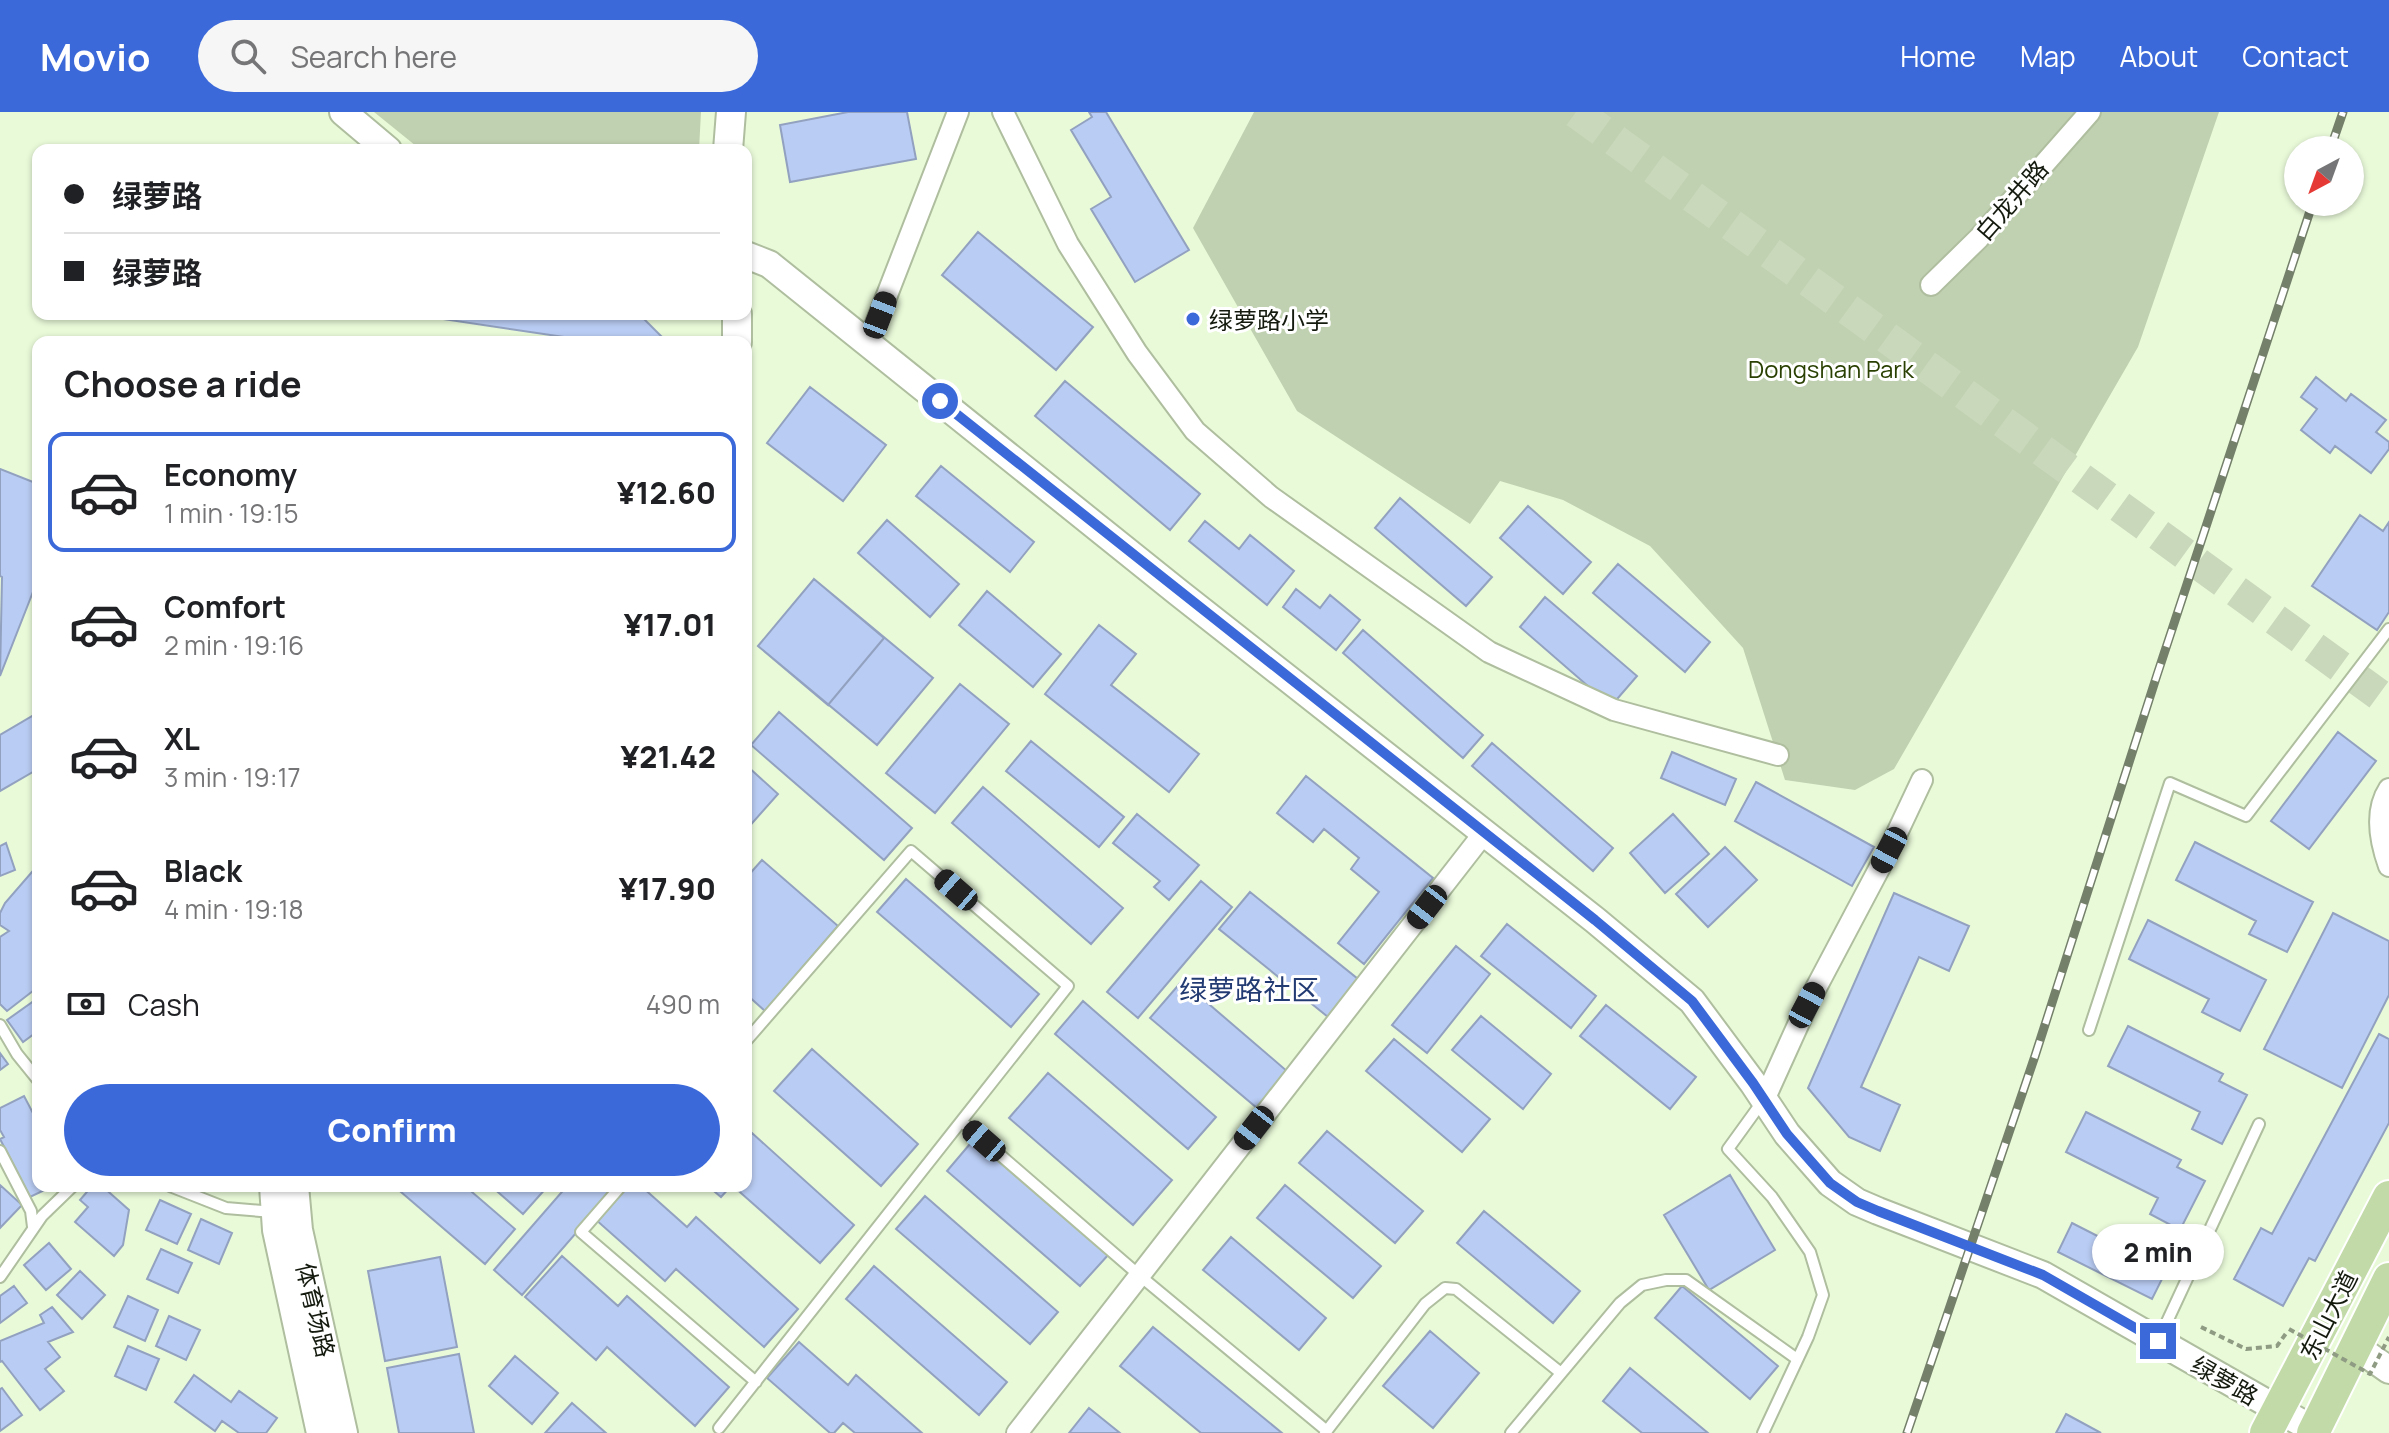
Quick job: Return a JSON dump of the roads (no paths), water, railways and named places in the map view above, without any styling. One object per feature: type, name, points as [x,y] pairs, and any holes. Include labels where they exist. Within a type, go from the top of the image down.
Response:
[{"type":"main road","points":[[728,144],[731,112]]},
{"type":"main road","points":[[740,144],[742,112]]},
{"type":"main road","name":"体育场路","points":[[295,1192],[298,1230],[343,1433]]},
{"type":"main road","name":"东山大道","points":[[2272,1422],[2389,1197]]},
{"type":"main road","name":"体育场路","points":[[274,1199],[321,1433]]},
{"type":"main road","name":"东山大道","points":[[2314,1431],[2389,1279]]},
{"type":"street","points":[[343,112],[381,144]]},
{"type":"street","points":[[868,344],[958,112]]},
{"type":"street","points":[[1003,112],[1068,244],[1137,353],[1195,431],[1271,497],[1489,652],[1614,710],[1778,755]]},
{"type":"street","name":"白龙井路","points":[[1931,285],[1979,238],[2090,112]]},
{"type":"street","name":"绿萝路","points":[[752,257],[769,264],[1692,1001],[1787,1134],[1830,1183],[1857,1202],[2043,1275],[2158,1341],[2272,1422],[2314,1431]]},
{"type":"street","points":[[1764,1100],[1807,1005],[1889,850],[1922,780]]},
{"type":"street","points":[[2389,789],[2379,804],[2381,846],[2389,866]]},
{"type":"street","points":[[1017,1433],[1484,833]]},
{"type":"street","points":[[2355,1346],[2389,1370]]},
{"type":"lane","points":[[2089,1030],[2170,783],[2246,816],[2389,629]]},
{"type":"lane","points":[[719,1428],[1068,986],[911,851],[752,1034]]},
{"type":"lane","points":[[0,1025],[32,1073]]},
{"type":"lane","points":[[1763,1433],[1823,1295],[1810,1252],[1772,1197],[1728,1149],[1764,1100]]},
{"type":"lane","points":[[962,1122],[1326,1432],[1425,1304],[1445,1288],[1456,1289],[1561,1373]]},
{"type":"lane","points":[[2158,1341],[2259,1124]]},
{"type":"lane","points":[[0,1151],[31,1211],[33,1227]]},
{"type":"lane","points":[[0,1277],[33,1227],[67,1192]]},
{"type":"lane","points":[[185,1192],[226,1208],[274,1199]]},
{"type":"lane","points":[[616,1192],[581,1232],[756,1382]]},
{"type":"lane","points":[[1511,1433],[1620,1303],[1642,1285],[1686,1280],[1797,1359]]},
{"type":"tunnel","points":[[1576,112],[2389,702]]},
{"type":"railway","points":[[2335,136],[2343,112]]},
{"type":"railway","points":[[1907,1433],[2035,1056],[2308,216]]},
{"type":"place","name":"绿萝路小学","points":[[1193,319]]},
{"type":"district","name":"绿萝路社区","points":[[1249,989]]},
{"type":"park label","name":"Dongshan Park","points":[[1831,368]]}]
